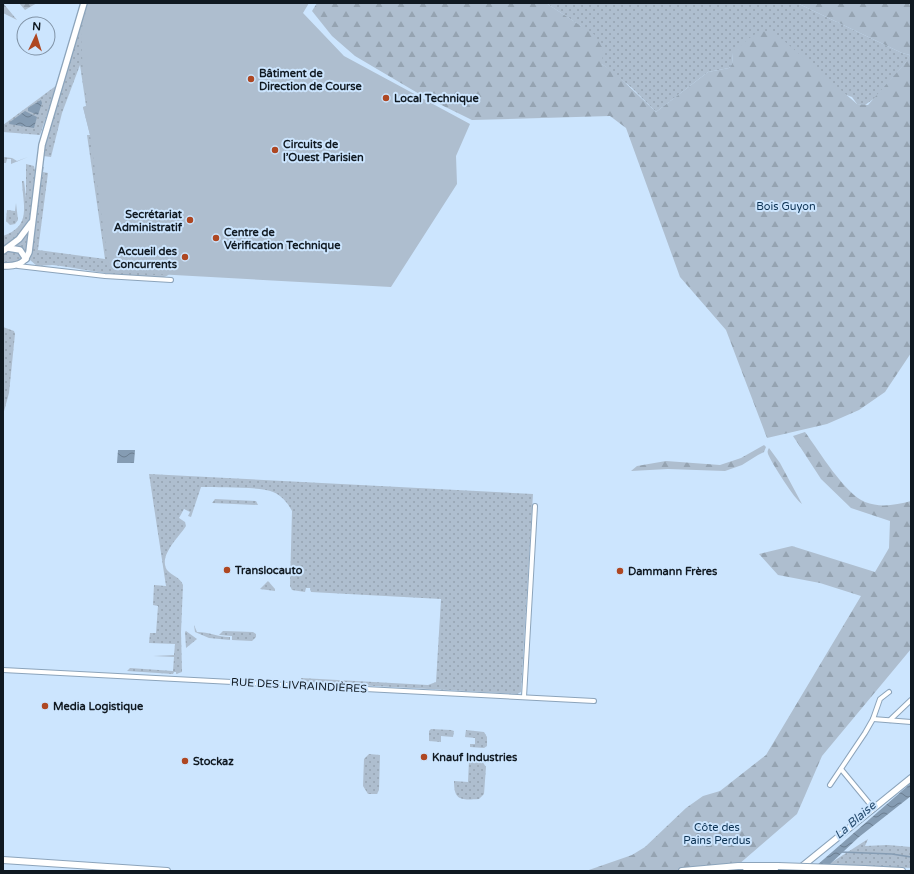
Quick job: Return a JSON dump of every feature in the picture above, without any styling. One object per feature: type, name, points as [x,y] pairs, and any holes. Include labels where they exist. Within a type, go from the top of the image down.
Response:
[{"type":"main road","points":[[3,266],[18,266],[26,259],[30,246],[32,219],[43,138],[84,3]]},
{"type":"main road","points":[[5,250],[25,232],[32,219]]},
{"type":"main road","points":[[5,250],[20,250],[26,259]]},
{"type":"main road","points":[[746,871],[797,871],[911,778]]},
{"type":"main road","points":[[3,859],[167,871]]},
{"type":"main road","points":[[682,871],[738,866],[778,866],[902,871]]},
{"type":"street","points":[[18,266],[105,276],[171,280]]},
{"type":"street","points":[[524,697],[535,506]]},
{"type":"street","name":"RUE DES LIVRAINDIÈRES","points":[[3,670],[594,701]]},
{"type":"street","points":[[830,785],[873,719],[880,699],[889,692]]},
{"type":"street","points":[[890,720],[911,700]]},
{"type":"street","points":[[873,719],[911,722]]},
{"type":"street","points":[[841,769],[874,809]]},
{"type":"green space","points":[[3,3],[16,20],[3,13]]},
{"type":"green space","points":[[19,3],[37,3],[25,10]]},
{"type":"green space","points":[[86,3],[145,3],[169,274],[163,277],[133,277],[52,265],[37,266],[30,260],[42,167],[44,167],[43,172],[48,173],[38,250],[105,259],[87,135],[90,135],[83,107],[86,106],[80,65],[62,113],[51,157],[43,156],[46,140]]},
{"type":"green space","name":"Circuits de l’Ouest Parisien","points":[[88,3],[309,3],[303,13],[344,56],[470,124],[456,156],[457,184],[391,287],[120,272],[109,268],[90,135],[83,107],[88,106],[83,77],[81,32]]},
{"type":"green space","name":"Bois Guyon","points":[[317,3],[546,3],[595,35],[603,49],[602,64],[616,74],[656,112],[708,72],[729,68],[732,64],[733,53],[752,36],[763,31],[775,33],[857,104],[868,105],[906,62],[910,55],[902,53],[797,3],[911,3],[911,353],[885,392],[859,410],[827,424],[767,438],[726,330],[680,277],[626,128],[610,116],[472,120],[421,95],[355,56],[332,36],[312,11]]},
{"type":"green space","points":[[546,3],[797,3],[902,53],[910,55],[907,61],[875,98],[865,105],[857,104],[852,97],[733,53],[732,64],[729,68],[708,72],[656,112],[632,88],[602,64],[581,26]]},
{"type":"green space","points":[[57,85],[40,135],[3,132],[3,125]]},
{"type":"green space","points":[[3,157],[12,158],[17,161],[28,157],[11,164],[11,159],[7,159],[6,163],[3,163]]},
{"type":"green space","points":[[26,164],[34,166],[35,171],[31,213],[28,224],[22,234],[3,249],[3,236],[12,232],[18,227],[24,214],[22,181],[24,181],[26,198]]},
{"type":"green space","points":[[16,203],[18,220],[15,224],[10,225],[6,221],[7,210],[15,211]]},
{"type":"green space","points":[[28,231],[30,231],[26,251],[14,246]]},
{"type":"green space","points":[[10,251],[20,254],[21,259],[16,263],[3,264],[3,254]]},
{"type":"green space","points":[[3,327],[14,331],[15,334],[9,393],[3,415]]},
{"type":"green space","name":"Côte des Pains Perdus","points":[[805,432],[841,481],[857,497],[865,502],[876,505],[894,505],[911,501],[911,649],[822,756],[797,814],[731,871],[586,871],[632,855],[645,847],[686,808],[703,796],[720,791],[766,755],[861,596],[820,583],[778,575],[759,554],[792,546],[875,572],[889,548],[890,521],[851,508],[821,479],[793,436]]},
{"type":"green space","points":[[764,445],[766,447],[764,452],[742,465],[725,471],[668,469],[631,471],[637,466],[666,461],[720,465],[741,458]]},
{"type":"green space","points":[[769,448],[780,463],[802,504],[789,489],[774,465],[768,454]]},
{"type":"green space","points":[[149,474],[533,494],[521,692],[517,694],[302,682],[301,678],[428,685],[436,682],[441,599],[311,592],[310,588],[306,588],[305,592],[292,590],[290,586],[292,511],[284,500],[276,493],[267,490],[249,488],[201,487],[191,517],[188,516],[190,512],[184,509],[179,518],[185,522],[186,526],[170,547],[165,559],[165,565],[167,570],[180,580],[183,585],[181,632],[182,672],[176,674],[176,672],[174,672],[173,674],[127,671],[130,668],[173,671],[174,657],[153,656],[174,655],[175,644],[149,643],[150,633],[156,633],[158,606],[153,605],[154,585],[166,586]]},
{"type":"green space","points":[[215,499],[256,501],[258,505],[212,503]]},
{"type":"green space","points":[[268,581],[275,589],[275,591],[260,589]]},
{"type":"green space","points":[[194,625],[197,632],[230,637],[230,640],[209,638],[195,632]]},
{"type":"green space","points":[[186,631],[197,639],[186,648],[185,632]]},
{"type":"green space","points":[[223,631],[253,632],[256,634],[256,637],[252,641],[232,640],[232,636],[219,635]]},
{"type":"green space","points":[[431,729],[454,731],[453,737],[441,736],[441,742],[429,741],[429,731]]},
{"type":"green space","points":[[466,730],[484,732],[487,737],[487,746],[484,748],[470,747],[470,744],[475,744],[475,738],[465,737]]},
{"type":"green space","points":[[369,754],[380,755],[379,790],[377,794],[368,794],[363,786],[364,759]]},
{"type":"green space","points":[[469,760],[482,761],[486,767],[484,794],[479,799],[463,799],[457,796],[455,792],[454,781],[468,782]]},
{"type":"green space","points":[[868,839],[865,846],[888,845],[911,847],[911,868],[829,864]]},
{"type":"water","points":[[41,100],[42,103],[38,115],[28,111],[28,108]]},
{"type":"water","points":[[25,111],[37,117],[34,128],[9,124],[10,122]]},
{"type":"water","points":[[118,450],[135,450],[134,463],[117,463]]},
{"type":"water","points":[[911,783],[911,796],[859,837],[828,866],[816,866]]},
{"type":"waterway","points":[[841,852],[892,854],[911,857]]},
{"type":"place","name":"Bâtiment de Direction de Course","points":[[251,79]]},
{"type":"place","name":"Local Technique","points":[[386,98]]},
{"type":"place","name":"Circuits de l’Ouest Parisien","points":[[275,150]]},
{"type":"place","name":"Secrétariat Administratif","points":[[190,220]]},
{"type":"place","name":"Centre de Vérification Technique","points":[[216,238]]},
{"type":"place","name":"Accueil des Concurrents","points":[[185,257]]},
{"type":"place","name":"Translocauto","points":[[227,570]]},
{"type":"place","name":"Dammann Frères","points":[[620,571]]},
{"type":"place","name":"Media Logistique","points":[[45,706]]},
{"type":"place","name":"Knauf Industries","points":[[424,757]]},
{"type":"place","name":"Stockaz","points":[[185,761]]},
{"type":"water label","name":"La Blaise","points":[[855,820]]}]
